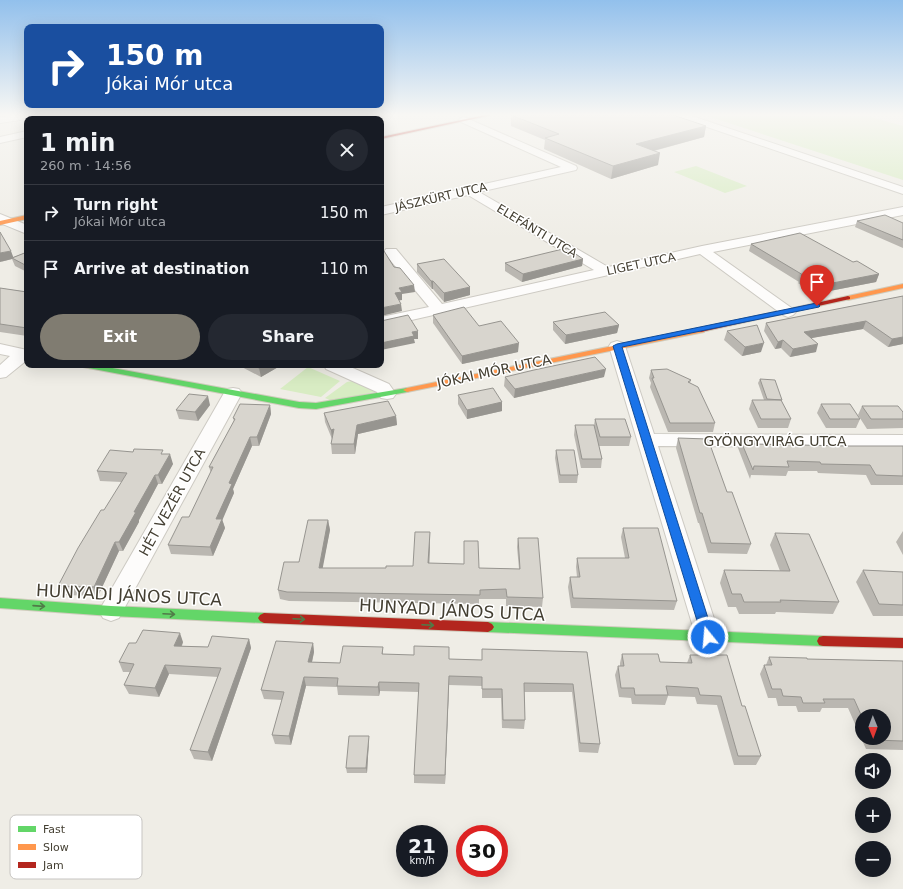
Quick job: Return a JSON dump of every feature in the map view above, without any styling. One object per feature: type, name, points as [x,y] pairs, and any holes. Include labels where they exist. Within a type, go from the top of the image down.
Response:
[{"type":"street","name":"JÁSZKÜRT UTCA","points":[[384,209],[572,168],[546,156]]},
{"type":"street","points":[[802,156],[903,191]]},
{"type":"street","name":"ELEFÁNTI UTCA","points":[[469,191],[605,272]]},
{"type":"street","name":"LIGET UTCA","points":[[384,321],[702,250],[903,211]]},
{"type":"street","points":[[2,221],[24,217]]},
{"type":"street","points":[[2,221],[24,229]]},
{"type":"street","points":[[702,250],[788,312]]},
{"type":"street","points":[[391,252],[439,309]]},
{"type":"street","name":"JÓKAI MÓR UTCA","points":[[99,368],[299,405],[316,406],[387,394],[903,287]]},
{"type":"street","points":[[617,346],[708,637]]},
{"type":"street","points":[[0,349],[24,354]]},
{"type":"street","points":[[0,373],[24,355]]},
{"type":"street","points":[[339,368],[383,388],[387,394]]},
{"type":"street","name":"HÉT VEZÉR UTCA","points":[[111,611],[233,393]]},
{"type":"street","name":"GYÖNGYVIRÁG UTCA","points":[[646,440],[903,441]]},
{"type":"street","name":"HUNYADI JÁNOS UTCA","points":[[0,603],[111,611],[708,637],[903,643]]},
{"type":"green space","points":[[831,156],[903,156],[903,180]]},
{"type":"green space","points":[[696,166],[747,186],[725,193],[674,172]]},
{"type":"green space","points":[[307,368],[310,368],[340,381],[321,397],[280,389]]},
{"type":"green space","points":[[352,381],[373,389],[374,392],[332,401],[325,398],[347,382]]},
{"type":"building","points":[[590,156],[647,156],[613,166]]},
{"type":"building","points":[[885,215],[903,223],[903,240],[857,221]]},
{"type":"building","points":[[0,232],[11,251],[0,253]]},
{"type":"building","points":[[800,233],[853,262],[857,261],[879,274],[817,286],[801,275],[803,275],[751,244]]},
{"type":"building","points":[[567,248],[583,259],[523,274],[505,263]]},
{"type":"building","points":[[384,251],[394,267],[400,268],[414,285],[399,288],[402,292],[395,293],[401,304],[384,307]]},
{"type":"building","points":[[24,253],[24,264],[12,258]]},
{"type":"building","points":[[444,259],[470,287],[444,293],[433,281],[431,281],[417,264]]},
{"type":"building","points":[[0,288],[24,292],[24,328],[0,324]]},
{"type":"building","points":[[903,296],[903,337],[892,339],[866,321],[804,332],[818,344],[793,349],[783,340],[778,342],[766,323]]},
{"type":"building","points":[[464,307],[479,326],[501,321],[519,343],[462,356],[433,315]]},
{"type":"building","points":[[605,312],[619,325],[566,335],[553,322]]},
{"type":"building","points":[[408,315],[418,331],[412,332],[414,336],[384,342],[384,320]]},
{"type":"building","points":[[757,325],[764,343],[745,347],[727,331]]},
{"type":"building","points":[[595,357],[606,369],[515,389],[505,377],[534,370]]},
{"type":"building","points":[[667,369],[691,380],[688,382],[698,387],[715,423],[670,423],[652,378],[654,378],[651,370]]},
{"type":"building","points":[[760,379],[775,380],[782,400],[767,399]]},
{"type":"building","points":[[493,388],[502,402],[467,410],[458,395]]},
{"type":"building","points":[[189,394],[208,396],[195,412],[176,410]]},
{"type":"building","points":[[752,400],[781,400],[791,419],[761,419]]},
{"type":"building","points":[[388,401],[396,416],[357,425],[354,444],[331,444],[334,429],[331,430],[324,413]]},
{"type":"building","points":[[240,404],[270,405],[257,437],[250,437],[229,483],[232,484],[216,519],[222,519],[210,547],[168,545],[182,517],[189,517],[213,467],[209,467],[235,419],[233,418]]},
{"type":"building","points":[[821,404],[850,404],[860,419],[830,419]]},
{"type":"building","points":[[862,406],[898,406],[903,412],[903,419],[871,419]]},
{"type":"building","points":[[595,419],[625,419],[631,437],[600,437]]},
{"type":"building","points":[[575,425],[594,425],[602,459],[582,459]]},
{"type":"building","points":[[678,438],[708,439],[727,492],[732,492],[751,544],[711,543],[702,513],[700,513]]},
{"type":"building","points":[[740,439],[754,439],[754,444],[903,446],[903,476],[876,475],[870,465],[821,464],[820,462],[787,461],[789,467],[754,466],[753,470]]},
{"type":"building","points":[[134,449],[163,450],[161,454],[170,454],[158,475],[155,475],[119,542],[115,542],[94,587],[58,586],[78,548],[101,510],[104,510],[127,473],[97,471],[110,450],[133,452]]},
{"type":"building","points":[[556,450],[574,450],[578,475],[560,475]]},
{"type":"building","points":[[308,520],[328,520],[319,568],[386,568],[386,566],[413,566],[415,532],[430,532],[428,563],[464,564],[464,541],[478,541],[479,568],[520,569],[518,538],[538,538],[543,598],[507,597],[506,589],[480,590],[480,595],[287,592],[278,590],[284,562],[299,562]]},
{"type":"building","points":[[623,528],[658,528],[677,601],[573,598],[570,577],[580,577],[577,558],[629,558]]},
{"type":"building","points":[[775,533],[809,534],[839,602],[780,600],[781,602],[744,602],[741,594],[732,594],[724,570],[790,571]]},
{"type":"building","points":[[863,570],[903,572],[903,605],[879,604]]},
{"type":"building","points":[[143,630],[180,633],[174,646],[208,647],[212,636],[249,639],[208,752],[190,750],[221,668],[165,665],[155,688],[124,685],[134,664],[119,662],[129,643],[136,643]]},
{"type":"building","points":[[276,641],[313,643],[308,662],[340,663],[343,646],[383,647],[382,654],[414,655],[414,646],[449,647],[449,659],[482,660],[482,649],[587,652],[600,744],[580,743],[573,684],[524,683],[525,720],[503,720],[502,689],[482,689],[482,677],[449,676],[445,775],[414,775],[419,683],[379,682],[378,687],[337,686],[338,678],[304,677],[289,736],[272,735],[284,692],[261,690]]},
{"type":"building","points":[[622,654],[658,654],[660,662],[692,663],[690,655],[727,655],[742,706],[745,706],[761,756],[738,756],[721,696],[700,695],[698,688],[666,686],[668,695],[635,695],[634,688],[621,688],[618,666],[624,666]]},
{"type":"building","points":[[769,657],[903,661],[903,741],[891,741],[891,709],[858,709],[854,699],[823,699],[825,703],[803,703],[801,697],[783,696],[781,689],[772,689],[764,665],[772,665]]},
{"type":"building","points":[[349,736],[369,736],[366,768],[346,768]]},
{"type":"traffic: fast","points":[[99,368],[299,405],[316,406],[407,390]]},
{"type":"traffic: fast","points":[[0,603],[111,611],[264,618]]},
{"type":"traffic: fast","points":[[488,627],[823,641]]},
{"type":"traffic: slow","points":[[0,223],[24,218]]},
{"type":"traffic: slow","points":[[848,298],[903,286]]},
{"type":"traffic: slow","points":[[407,390],[701,330]]},
{"type":"traffic: jam","points":[[701,330],[848,298]]},
{"type":"traffic: jam","points":[[264,618],[488,627]]},
{"type":"traffic: jam","points":[[823,641],[903,643]]},
{"type":"route","points":[[708,637],[617,346],[817,306]]}]
